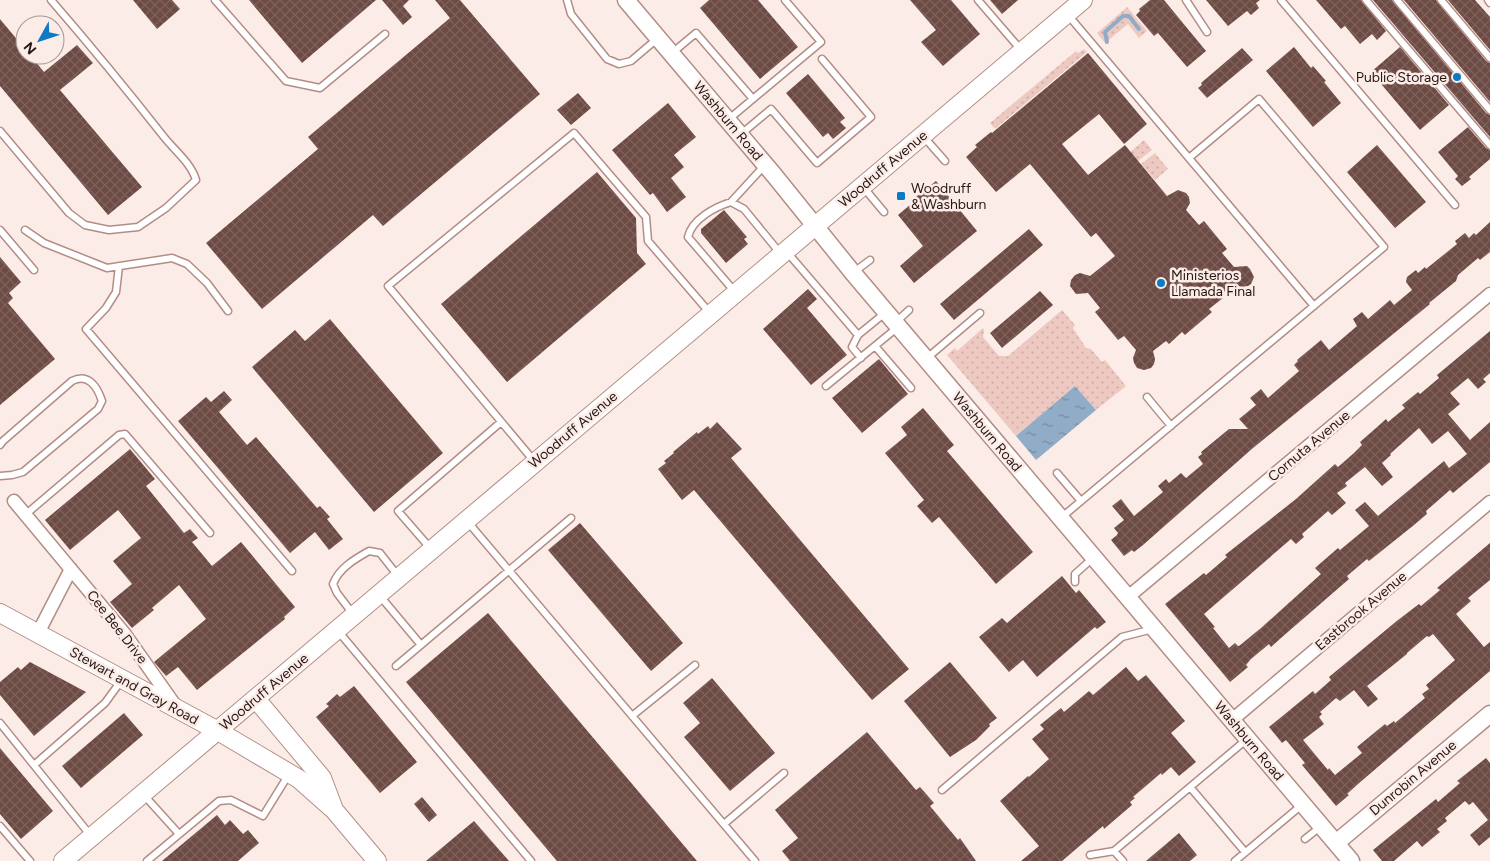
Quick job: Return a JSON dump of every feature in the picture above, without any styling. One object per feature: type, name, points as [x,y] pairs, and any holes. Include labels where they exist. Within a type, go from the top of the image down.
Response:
[{"type":"main road","name":"Woodruff Avenue","points":[[63,861],[1084,0]]},
{"type":"main road","name":"Stewart and Gray Road","points":[[0,613],[218,731],[299,779],[334,810],[376,861]]},
{"type":"main road","points":[[256,698],[322,778],[334,810]]},
{"type":"street","name":"Washburn Road","points":[[626,0],[728,120],[853,273],[1351,861]]},
{"type":"street","name":"Cornuta Avenue","points":[[1128,598],[1490,294]]},
{"type":"street","name":"Cee Bee Drive","points":[[14,501],[124,633],[179,710]]},
{"type":"street","name":"Eastbrook Avenue","points":[[1232,720],[1490,502]]},
{"type":"street","points":[[38,633],[71,569]]},
{"type":"street","name":"Dunrobin Avenue","points":[[1336,843],[1490,714]]},
{"type":"lane","points":[[0,131],[69,213],[85,225],[110,230],[138,227],[166,208],[196,180],[193,171],[105,62],[51,0]]},
{"type":"lane","points":[[215,0],[286,81],[320,88],[385,34]]},
{"type":"lane","points":[[567,0],[571,14],[607,59],[619,64],[631,61],[658,38]]},
{"type":"lane","points":[[728,120],[821,42],[785,0]]},
{"type":"lane","points":[[978,0],[1022,51]]},
{"type":"lane","points":[[1186,0],[1207,32]]},
{"type":"lane","points":[[1281,0],[1455,205]]},
{"type":"lane","points":[[1366,0],[1490,145]]},
{"type":"lane","points":[[1397,0],[1490,110]]},
{"type":"lane","points":[[1441,0],[1490,58]]},
{"type":"lane","points":[[1067,14],[1314,306]]},
{"type":"lane","points":[[672,54],[696,33],[753,100]]},
{"type":"lane","points":[[740,135],[771,109],[817,163],[871,117],[822,59]]},
{"type":"lane","points":[[1061,518],[1384,247],[1259,99],[1189,158]]},
{"type":"lane","points":[[535,462],[388,286],[574,133],[646,217],[648,241],[710,314]]},
{"type":"lane","points":[[923,135],[945,161]]},
{"type":"lane","points":[[735,293],[688,237],[690,229],[700,219],[718,206],[731,202],[765,165]]},
{"type":"lane","points":[[862,186],[884,212]]},
{"type":"lane","points":[[731,202],[744,209],[858,336]]},
{"type":"lane","points":[[0,230],[34,270]]},
{"type":"lane","points":[[25,230],[44,243],[107,268],[172,258],[187,264],[207,283],[228,311]]},
{"type":"lane","points":[[853,273],[870,260]]},
{"type":"lane","points":[[119,266],[116,292],[106,308],[86,329],[292,571]]},
{"type":"lane","points":[[860,358],[852,347],[858,336],[893,320],[909,310]]},
{"type":"lane","points":[[926,359],[980,313]]},
{"type":"lane","points":[[826,386],[875,346],[893,320]]},
{"type":"lane","points":[[875,346],[911,388]]},
{"type":"lane","points":[[0,445],[72,381],[79,378],[85,379],[95,386],[102,401],[98,409],[23,472],[12,476],[0,476]]},
{"type":"lane","points":[[1146,396],[1171,426]]},
{"type":"lane","points":[[432,550],[398,511],[501,422]]},
{"type":"lane","points":[[25,515],[119,435],[125,434],[210,533]]},
{"type":"lane","points":[[1057,473],[1081,501]]},
{"type":"lane","points":[[396,666],[571,518]]},
{"type":"lane","points":[[466,520],[755,861]]},
{"type":"lane","points":[[354,615],[336,593],[333,584],[336,575],[369,551],[380,553],[399,577]]},
{"type":"lane","points":[[1076,582],[1075,574],[1094,557]]},
{"type":"lane","points":[[378,595],[421,645]]},
{"type":"lane","points":[[942,790],[1122,638],[1154,629]]},
{"type":"lane","points":[[337,630],[531,861]]},
{"type":"lane","points":[[632,716],[695,665]]},
{"type":"lane","points":[[34,765],[105,702],[123,679]]},
{"type":"lane","points":[[0,723],[92,837]]},
{"type":"lane","points":[[1090,856],[1114,851],[1247,739]]},
{"type":"lane","points":[[724,824],[784,772]]},
{"type":"lane","points":[[147,861],[219,801],[231,800],[263,816],[289,773]]},
{"type":"lane","points":[[1190,787],[1245,852]]},
{"type":"lane","points":[[143,794],[179,834]]},
{"type":"lane","points":[[1235,861],[1303,804]]},
{"type":"lane","points":[[0,826],[30,861]]},
{"type":"lane","points":[[1305,839],[1321,826]]},
{"type":"lane","points":[[1114,851],[1122,861]]},
{"type":"shaded area","points":[[1127,7],[1147,31],[1139,38],[1128,24],[1105,43],[1097,33]]},
{"type":"shaded area","points":[[1084,49],[1087,52],[995,129],[990,123],[1076,51],[1078,53]]},
{"type":"shaded area","points":[[1144,140],[1152,150],[1138,161],[1137,159],[1135,160],[1129,153]]},
{"type":"shaded area","points":[[1155,153],[1168,169],[1155,180],[1141,164]]},
{"type":"shaded area","points":[[1062,310],[1075,325],[1073,328],[1086,348],[1091,349],[1102,362],[1105,360],[1126,386],[1096,410],[1075,386],[1016,436],[947,355],[955,348],[957,351],[983,328],[983,337],[999,356],[1008,356]]},
{"type":"water","points":[[1075,386],[1096,410],[1036,460],[1016,436]]},
{"type":"building","points":[[133,0],[172,0],[180,9],[157,29]]},
{"type":"building","points":[[249,0],[376,0],[302,63]]},
{"type":"building","points":[[382,0],[409,0],[403,6],[412,17],[403,25]]},
{"type":"building","points":[[435,0],[460,0],[540,94],[383,226],[373,215],[262,309],[206,243],[318,149],[308,137],[450,18]]},
{"type":"building","points":[[709,0],[758,0],[798,47],[760,79],[700,8]]},
{"type":"building","points":[[910,0],[951,0],[980,34],[943,66],[921,42],[936,30]]},
{"type":"building","points":[[990,0],[1018,0],[1002,14]]},
{"type":"building","points":[[1150,0],[1164,0],[1206,51],[1187,67],[1158,33],[1154,36],[1136,15],[1140,11],[1139,9]]},
{"type":"building","points":[[1206,0],[1260,0],[1256,3],[1259,8],[1251,15],[1247,11],[1228,26]]},
{"type":"building","points":[[1316,0],[1361,0],[1386,31],[1377,40],[1372,34],[1360,44],[1345,26],[1341,29]]},
{"type":"building","points":[[1373,0],[1392,0],[1486,113],[1490,115],[1490,137]]},
{"type":"building","points":[[1404,0],[1436,0],[1486,61],[1490,63],[1490,102]]},
{"type":"building","points":[[1448,0],[1475,0],[1490,17],[1490,50]]},
{"type":"building","points":[[0,19],[15,37],[15,65],[38,65],[44,72],[53,65],[65,65],[65,55],[77,45],[93,63],[60,90],[142,187],[108,215],[0,86]]},
{"type":"building","points":[[1294,47],[1311,68],[1313,66],[1326,81],[1324,82],[1341,103],[1313,127],[1266,71]]},
{"type":"building","points":[[1400,47],[1449,105],[1420,130],[1371,72]]},
{"type":"building","points":[[1242,48],[1253,60],[1207,98],[1198,88],[1202,85],[1201,83]]},
{"type":"building","points":[[1088,53],[1147,124],[1124,144],[1099,114],[1062,144],[1088,175],[1125,145],[1167,196],[1178,190],[1186,193],[1190,203],[1186,210],[1199,225],[1204,221],[1227,249],[1222,253],[1234,267],[1247,266],[1254,277],[1248,286],[1241,287],[1233,284],[1221,295],[1223,298],[1209,309],[1212,312],[1185,335],[1182,332],[1169,344],[1166,341],[1153,351],[1154,364],[1151,368],[1144,370],[1137,368],[1134,363],[1133,358],[1136,350],[1124,336],[1118,340],[1095,312],[1100,308],[1088,293],[1076,294],[1070,286],[1071,280],[1075,275],[1080,273],[1090,276],[1115,256],[1096,233],[1091,237],[1030,164],[996,192],[966,157],[977,147],[975,145]]},
{"type":"building","points":[[808,74],[845,118],[840,122],[846,128],[833,139],[828,133],[823,137],[786,93]]},
{"type":"building","points":[[578,93],[591,108],[571,125],[557,110]]},
{"type":"building","points":[[668,103],[696,137],[674,155],[684,167],[671,178],[686,197],[667,212],[653,193],[650,195],[612,150]]},
{"type":"building","points":[[1468,127],[1486,148],[1490,150],[1490,159],[1469,177],[1471,179],[1462,186],[1455,179],[1458,176],[1438,152]]},
{"type":"building","points":[[1377,145],[1426,202],[1395,228],[1347,172]]},
{"type":"building","points":[[597,172],[636,218],[637,253],[646,264],[507,382],[441,304]]},
{"type":"building","points":[[936,181],[977,231],[914,283],[900,266],[923,246],[898,215]]},
{"type":"building","points":[[724,210],[747,237],[744,239],[748,244],[726,263],[701,233],[701,229]]},
{"type":"building","points":[[1490,222],[1490,252],[1480,260],[1478,258],[1458,275],[1456,281],[1430,304],[1253,448],[1143,545],[1134,552],[1132,550],[1124,556],[1111,540],[1118,533],[1114,528],[1124,520],[1112,506],[1121,499],[1134,516],[1163,492],[1158,486],[1166,479],[1169,483],[1181,473],[1186,478],[1203,464],[1198,457],[1202,454],[1201,452],[1229,429],[1248,429],[1239,419],[1256,405],[1250,398],[1261,389],[1268,398],[1299,371],[1294,365],[1297,360],[1321,340],[1329,350],[1357,326],[1353,319],[1362,312],[1368,319],[1390,300],[1394,305],[1412,290],[1406,282],[1407,277],[1416,270],[1418,273],[1425,267],[1426,269],[1457,244],[1455,241],[1465,233],[1469,238],[1474,233],[1476,235]]},
{"type":"building","points":[[1029,229],[1043,245],[954,320],[940,304]]},
{"type":"building","points":[[0,257],[21,282],[9,293],[13,298],[8,303],[55,359],[0,405]]},
{"type":"building","points":[[808,289],[817,299],[807,308],[847,355],[811,385],[763,329]]},
{"type":"building","points":[[1040,291],[1053,305],[1002,348],[990,333]]},
{"type":"building","points":[[330,319],[443,453],[374,512],[252,367],[295,330],[305,341]]},
{"type":"building","points":[[1490,331],[1490,373],[1483,379],[1486,382],[1478,389],[1468,378],[1450,393],[1460,404],[1448,414],[1470,440],[1490,422],[1490,462],[1453,493],[1450,490],[1426,511],[1427,514],[1369,561],[1367,559],[1347,576],[1349,579],[1271,647],[1269,644],[1251,659],[1246,665],[1248,667],[1230,682],[1165,604],[1204,573],[1206,575],[1227,557],[1225,555],[1296,499],[1335,464],[1338,467],[1362,445],[1360,442],[1386,419],[1388,422],[1405,408],[1402,405],[1418,392],[1420,394],[1439,378],[1437,375]],"holes":[[[1419,428],[1432,444],[1448,431],[1467,454],[1449,468],[1444,461],[1378,516],[1365,502],[1355,510],[1369,526],[1340,550],[1338,548],[1315,568],[1321,574],[1261,628],[1239,646],[1235,643],[1229,648],[1204,614],[1291,539],[1296,544],[1304,537],[1302,534],[1328,511],[1332,515],[1346,503],[1337,493],[1347,486],[1345,483],[1365,467],[1382,486],[1393,477],[1382,463]]]},
{"type":"building","points":[[879,359],[908,394],[862,433],[832,398]]},
{"type":"building","points":[[224,391],[232,400],[219,412],[247,445],[256,437],[317,508],[320,506],[330,517],[327,519],[343,539],[329,550],[315,532],[290,553],[178,421],[206,397],[211,402]]},
{"type":"building","points":[[923,408],[954,445],[947,451],[1033,552],[996,584],[939,517],[932,523],[917,506],[924,500],[885,453],[907,435],[901,427]]},
{"type":"building","points":[[717,422],[742,449],[731,458],[909,669],[872,700],[694,490],[682,500],[658,469],[666,463],[664,461],[673,452],[697,432],[698,434],[708,426],[710,429]]},
{"type":"building","points":[[130,449],[155,479],[146,486],[184,533],[190,529],[198,538],[192,542],[212,566],[241,542],[295,607],[284,617],[285,619],[197,690],[178,667],[166,676],[154,662],[206,619],[179,585],[152,608],[154,610],[132,628],[110,602],[132,584],[113,561],[141,538],[118,510],[70,550],[45,520]]},
{"type":"building","points":[[580,523],[683,643],[651,671],[548,550]]},
{"type":"building","points":[[1490,543],[1490,580],[1468,598],[1471,601],[1456,614],[1484,647],[1490,642],[1490,671],[1358,784],[1336,806],[1302,765],[1305,763],[1286,740],[1282,743],[1269,727],[1313,691],[1315,694],[1331,680],[1329,677],[1398,620],[1419,604],[1421,606],[1440,590],[1437,588]],"holes":[[[1433,634],[1455,660],[1426,685],[1429,689],[1422,694],[1425,698],[1395,723],[1394,721],[1387,726],[1385,724],[1357,747],[1362,753],[1335,775],[1329,768],[1328,770],[1303,740],[1324,724],[1319,717],[1322,714],[1320,712],[1336,698],[1340,701],[1354,690],[1368,707],[1378,699],[1367,686],[1427,636],[1429,637]]]},
{"type":"building","points":[[1062,576],[1076,593],[1079,590],[1106,622],[1097,629],[1095,627],[1037,677],[1023,660],[1009,672],[979,637],[1002,618],[1007,623]]},
{"type":"building","points":[[488,613],[697,861],[557,861],[406,682]]},
{"type":"building","points":[[30,662],[86,692],[34,736],[0,695],[0,682],[18,667],[21,670]]},
{"type":"building","points":[[950,662],[997,718],[989,724],[990,726],[976,740],[950,757],[904,701]]},
{"type":"building","points":[[1126,667],[1138,681],[1146,675],[1185,721],[1171,733],[1196,762],[1179,776],[1171,767],[1162,775],[1161,773],[1133,797],[1135,798],[1130,802],[1132,805],[1104,829],[1103,826],[1062,861],[1021,861],[1039,846],[1000,801],[1049,759],[1032,739],[1044,729],[1040,725],[1061,708],[1064,712],[1089,691],[1093,695]]},
{"type":"building","points":[[712,678],[775,753],[730,791],[684,737],[700,723],[683,703]]},
{"type":"building","points":[[354,686],[417,762],[380,793],[316,717],[329,706],[326,704],[337,694],[340,697]]},
{"type":"building","points":[[124,713],[143,735],[81,788],[62,766]]},
{"type":"building","points":[[867,732],[916,790],[920,787],[934,803],[930,806],[958,840],[960,838],[976,861],[790,861],[782,851],[798,838],[775,810]]},
{"type":"building","points":[[0,748],[53,811],[21,839],[0,814]]},
{"type":"building","points":[[1486,758],[1490,763],[1490,837],[1479,846],[1470,835],[1488,820],[1473,802],[1469,805],[1465,801],[1445,818],[1447,821],[1437,829],[1440,832],[1422,847],[1417,841],[1394,861],[1382,861],[1373,850],[1436,799],[1438,802],[1460,783],[1457,781]]},
{"type":"building","points":[[422,797],[437,815],[429,822],[414,804]]},
{"type":"building","points":[[217,815],[225,825],[230,820],[243,834],[248,830],[259,843],[238,861],[162,861]]},
{"type":"building","points":[[474,821],[509,861],[426,861]]},
{"type":"building","points":[[1179,833],[1197,855],[1190,861],[1146,861]]},
{"type":"waterway","points":[[1107,42],[1105,32],[1123,16],[1129,16],[1139,29]]},
{"type":"place","name":"Public Storage","points":[[1457,77]]},
{"type":"place","name":"Woodruff & Washburn","points":[[901,196]]},
{"type":"place","name":"Ministerios Llamada Final","points":[[1161,283]]}]
